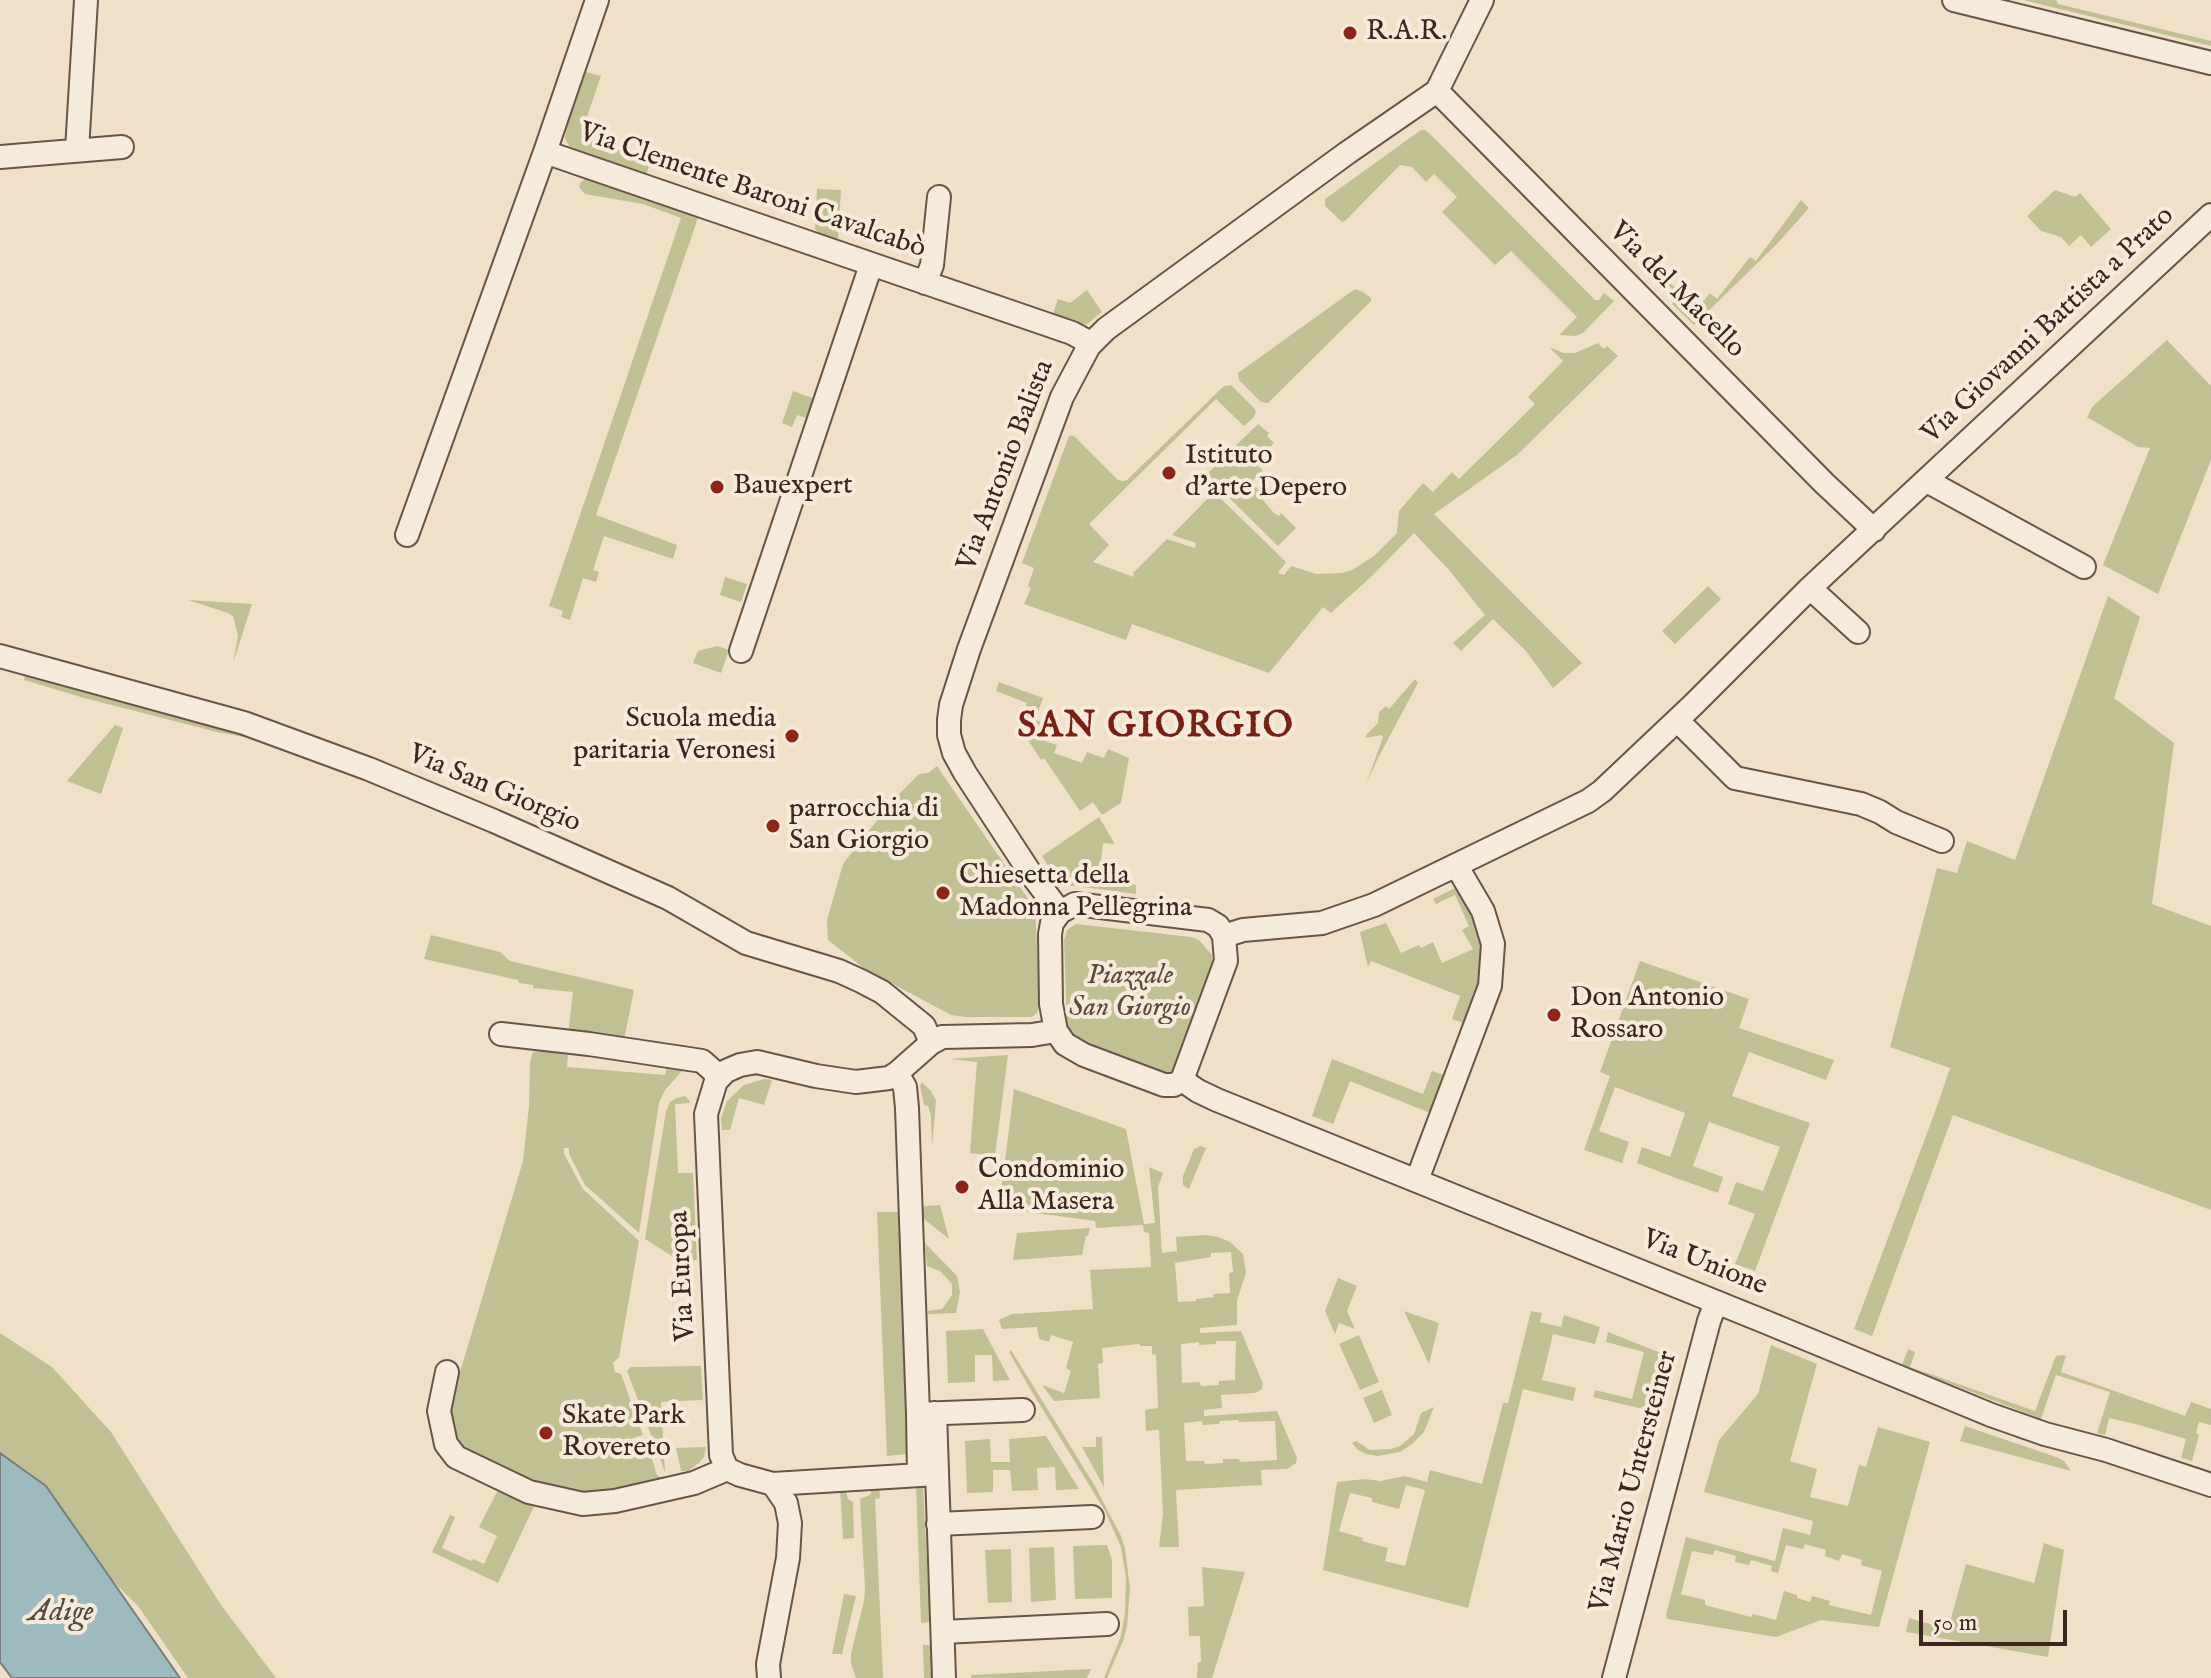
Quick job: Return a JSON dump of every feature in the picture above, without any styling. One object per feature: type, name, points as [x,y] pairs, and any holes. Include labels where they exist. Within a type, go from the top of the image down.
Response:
[{"type":"street","points":[[77,150],[86,0]]},
{"type":"street","name":"Via Clemente Baroni Cavalcabò","points":[[597,0],[545,152],[1072,333],[1089,346]]},
{"type":"street","name":"Via Antonio Balista","points":[[1060,912],[1031,874],[965,773],[954,753],[949,720],[958,682],[1062,397],[1089,346],[1106,329],[1437,91],[1482,0]]},
{"type":"street","points":[[1954,0],[2211,63]]},
{"type":"street","name":"Via del Macello","points":[[1437,91],[1874,530]]},
{"type":"street","points":[[0,157],[122,147]]},
{"type":"street","points":[[407,535],[545,152]]},
{"type":"street","points":[[925,283],[932,265],[939,197]]},
{"type":"street","name":"Via Giovanni Battista a Prato","points":[[1224,936],[1243,930],[1303,926],[1336,919],[1411,888],[1588,801],[1602,791],[1810,588],[2211,215]]},
{"type":"street","points":[[741,651],[871,265]]},
{"type":"street","name":"Via Giovanni Battista a Prato","points":[[1927,481],[2084,567]]},
{"type":"street","points":[[1810,588],[1858,632]]},
{"type":"street","name":"Via San Giorgio","points":[[0,656],[244,723],[397,780],[668,898],[746,943],[839,971],[861,981],[882,992],[924,1026],[931,1043]]},
{"type":"street","points":[[1677,720],[1735,778],[1861,804],[1942,841]]},
{"type":"street","points":[[1417,1180],[1490,986],[1493,944],[1483,911],[1456,865]]},
{"type":"street","points":[[1075,904],[1208,920],[1218,926],[1224,936],[1226,961],[1182,1080],[1174,1085],[1164,1085],[1084,1055],[1065,1044],[1056,1031],[1051,1004],[1050,934],[1052,923],[1060,912],[1075,904]]},
{"type":"street","points":[[501,1034],[702,1061],[718,1079],[726,1071],[757,1062],[856,1082],[889,1078],[942,1037],[1032,1035],[1056,1031]]},
{"type":"street","points":[[897,1073],[905,1087],[928,1474],[938,1524],[944,1678]]},
{"type":"street","name":"Via Europa","points":[[718,1079],[706,1114],[721,1455],[727,1469]]},
{"type":"street","name":"Via Unione","points":[[1182,1080],[1207,1095],[1991,1415],[2211,1485]]},
{"type":"street","name":"Via Mario Untersteiner","points":[[1614,1678],[1716,1302]]},
{"type":"street","points":[[447,1372],[439,1411],[446,1444],[456,1457],[529,1492],[583,1504],[615,1501],[694,1483],[727,1469],[773,1484],[928,1474]]},
{"type":"street","points":[[924,1409],[1023,1410]]},
{"type":"street","points":[[769,1678],[768,1664],[788,1558],[790,1523],[786,1503],[773,1484]]},
{"type":"street","points":[[938,1524],[1092,1517]]},
{"type":"street","points":[[943,1632],[1107,1624]]},
{"type":"green space","points":[[2023,0],[2056,0],[2058,4],[2211,41],[2211,46]]},
{"type":"green space","points":[[586,72],[601,76],[585,124],[586,134],[595,143],[651,159],[646,176],[573,151],[569,146],[565,138],[566,130]]},
{"type":"green space","points":[[1421,130],[1432,136],[1595,300],[1599,300],[1604,293],[1614,301],[1583,333],[1576,336],[1559,335],[1577,317],[1511,251],[1495,265],[1442,212],[1457,197],[1434,174],[1426,182],[1412,167],[1400,165],[1342,222],[1325,206],[1325,199]]},
{"type":"green space","points":[[587,177],[699,215],[596,515],[677,545],[673,559],[604,536],[593,570],[599,572],[596,582],[583,578],[570,620],[561,617],[563,611],[549,606],[681,218],[643,204],[585,194],[579,187]]},
{"type":"green space","points":[[817,189],[841,190],[838,240],[815,229]]},
{"type":"green space","points":[[2055,190],[2075,197],[2080,193],[2111,229],[2091,247],[2081,235],[2069,246],[2061,237],[2041,231],[2027,216]]},
{"type":"green space","points":[[1801,200],[1809,208],[1777,244],[1694,325],[1672,304],[1679,296],[1665,279],[1699,307],[1710,293],[1717,299],[1750,257],[1756,261]]},
{"type":"green space","points":[[1355,289],[1371,301],[1268,403],[1261,402],[1239,380],[1238,373]]},
{"type":"green space","points":[[1087,290],[1102,312],[1086,325],[1053,314],[1058,299],[1070,303]]},
{"type":"green space","points":[[2167,340],[2211,386],[2211,460],[2158,594],[2103,565],[2150,448],[2138,447],[2087,417],[2093,406]]},
{"type":"green space","points":[[1598,343],[1618,356],[1517,455],[1434,514],[1582,663],[1553,688],[1526,651],[1493,619],[1461,651],[1453,643],[1485,615],[1414,533],[1331,613],[1323,607],[1269,673],[1132,624],[1126,640],[1024,604],[1031,588],[1028,586],[1034,568],[1022,563],[1069,436],[1074,436],[1118,480],[1127,480],[1224,386],[1231,385],[1256,411],[1254,417],[1244,426],[1216,399],[1089,524],[1109,545],[1093,562],[1134,577],[1133,573],[1167,539],[1195,548],[1196,543],[1172,535],[1214,492],[1286,562],[1278,573],[1284,575],[1291,566],[1316,574],[1342,573],[1374,556],[1397,533],[1399,511],[1423,483],[1433,492],[1452,472],[1459,479],[1535,404],[1528,397],[1563,361],[1549,347],[1564,353],[1575,353]]},
{"type":"green space","points":[[793,391],[815,399],[809,419],[797,415],[792,427],[782,423]]},
{"type":"green space","points":[[1258,424],[1269,433],[1267,436],[1274,443],[1258,460],[1263,470],[1251,482],[1265,496],[1262,499],[1274,513],[1279,516],[1281,513],[1296,528],[1278,546],[1207,474]]},
{"type":"green space","points":[[725,577],[747,584],[741,602],[720,595]]},
{"type":"green space","points":[[1708,586],[1721,599],[1675,644],[1662,631]]},
{"type":"green space","points":[[2108,596],[2140,617],[2114,698],[2174,743],[2152,904],[2211,926],[2211,1210],[1953,1115],[1872,1336],[1854,1329],[1950,1068],[1890,1047],[1937,868],[1957,873],[1967,841],[2015,860]]},
{"type":"green space","points":[[188,600],[252,604],[233,663],[238,636],[233,616]]},
{"type":"green space","points":[[717,646],[729,650],[721,673],[693,663],[698,651]]},
{"type":"green space","points":[[26,669],[261,738],[217,732],[84,698],[24,680]]},
{"type":"green space","points":[[1415,679],[1418,683],[1366,785],[1383,737],[1366,738],[1366,735],[1378,723],[1379,712],[1386,706],[1389,709]]},
{"type":"green space","points":[[999,682],[1043,698],[1035,720],[1048,725],[1043,740],[1057,745],[1054,753],[1082,763],[1087,752],[1104,758],[1108,749],[1129,758],[1121,803],[1102,815],[1093,802],[1080,811],[1019,726],[1027,703],[996,691]]},
{"type":"green space","points":[[115,725],[123,728],[101,794],[67,781]]},
{"type":"green space","points":[[937,766],[1035,909],[1040,1001],[1037,1013],[1032,1017],[951,1015],[865,969],[828,940],[827,920],[843,864],[893,800],[919,774],[928,773]]},
{"type":"green space","points":[[1099,817],[1115,844],[1103,843],[1099,880],[1136,885],[1136,894],[1068,885],[1053,874],[1042,856]]},
{"type":"green space","points":[[1455,888],[1463,893],[1482,941],[1482,976],[1466,1024],[1452,1019],[1460,996],[1371,961],[1368,967],[1360,932],[1386,923],[1401,953],[1433,942],[1442,963],[1473,949],[1462,930],[1469,926],[1455,895],[1436,904],[1433,899]]},
{"type":"green space","name":"Piazzale San Giorgio","points":[[1076,924],[1191,937],[1199,940],[1212,955],[1212,963],[1171,1073],[1165,1074],[1078,1041],[1067,1027],[1064,940],[1067,930]]},
{"type":"green space","points":[[431,935],[500,952],[510,961],[634,990],[624,1040],[568,1035],[573,992],[533,988],[533,985],[519,983],[518,980],[424,959]]},
{"type":"green space","points":[[1640,961],[1749,999],[1739,1028],[1834,1060],[1826,1080],[1749,1052],[1732,1096],[1810,1123],[1755,1271],[1735,1264],[1755,1214],[1728,1204],[1736,1182],[1763,1191],[1780,1147],[1709,1122],[1693,1166],[1723,1177],[1718,1193],[1676,1178],[1637,1163],[1642,1147],[1670,1157],[1685,1113],[1615,1087],[1599,1131],[1629,1142],[1622,1163],[1584,1150],[1610,1076],[1600,1072]]},
{"type":"green space","points":[[533,1052],[568,1055],[567,1067],[665,1075],[667,1064],[682,1066],[683,1070],[665,1090],[659,1103],[639,1233],[585,1185],[569,1148],[564,1148],[564,1154],[583,1189],[639,1241],[619,1357],[613,1363],[615,1372],[621,1374],[643,1435],[627,1440],[618,1438],[616,1446],[622,1448],[646,1440],[657,1475],[665,1480],[615,1494],[562,1496],[458,1449],[449,1409],[523,1161],[530,1062]]},
{"type":"green space","points":[[1008,1055],[995,1156],[970,1153],[977,1062],[950,1059]]},
{"type":"green space","points":[[1332,1059],[1423,1094],[1432,1071],[1447,1076],[1433,1114],[1350,1081],[1333,1124],[1312,1116]]},
{"type":"green space","points":[[772,1080],[764,1105],[739,1098],[730,1130],[722,1130],[721,1118],[727,1101],[744,1085]]},
{"type":"green space","points":[[922,1082],[936,1100],[932,1147],[931,1115],[928,1106],[924,1105]]},
{"type":"green space","points":[[1014,1089],[1126,1129],[1144,1224],[1155,1223],[1149,1167],[1163,1173],[1158,1187],[1162,1253],[1177,1251],[1176,1237],[1207,1235],[1230,1242],[1243,1254],[1246,1273],[1237,1300],[1237,1325],[1200,1328],[1200,1333],[1241,1331],[1263,1384],[1262,1389],[1255,1393],[1221,1395],[1222,1408],[1204,1410],[1204,1416],[1277,1411],[1297,1458],[1296,1463],[1287,1469],[1261,1470],[1262,1485],[1176,1490],[1179,1547],[1159,1547],[1163,1514],[1159,1430],[1146,1431],[1145,1410],[1158,1408],[1156,1355],[1152,1354],[1152,1346],[1139,1344],[1102,1348],[1103,1363],[1098,1364],[1100,1398],[1054,1401],[1042,1385],[1064,1393],[1071,1371],[1066,1368],[1073,1342],[1051,1335],[1049,1342],[1039,1339],[1037,1327],[1002,1329],[999,1320],[1012,1314],[1093,1309],[1090,1270],[1151,1267],[1149,1233],[1144,1232],[1143,1225],[1096,1228],[1095,1221],[999,1208]],"holes":[[[1231,1252],[1233,1272],[1229,1273],[1230,1293],[1178,1302],[1175,1263],[1211,1257],[1211,1253]],[[1216,1341],[1236,1341],[1235,1380],[1219,1381],[1219,1385],[1182,1383],[1181,1344],[1216,1344]],[[1202,1421],[1203,1425],[1219,1424],[1220,1421],[1275,1421],[1277,1460],[1240,1462],[1239,1459],[1223,1459],[1223,1463],[1205,1464],[1204,1461],[1186,1461],[1184,1423]]]},
{"type":"green space","points":[[685,1096],[690,1103],[675,1104],[678,1173],[693,1173],[697,1260],[678,1260],[645,1239],[666,1111],[670,1102]]},
{"type":"green space","points":[[1200,1146],[1206,1148],[1189,1189],[1183,1185],[1183,1176],[1194,1149]]},
{"type":"green space","points":[[940,1205],[949,1239],[924,1219],[924,1206]]},
{"type":"green space","points":[[877,1212],[898,1212],[907,1454],[887,1456]]},
{"type":"green space","points":[[1090,1228],[1082,1255],[1013,1260],[1017,1233]]},
{"type":"green space","points":[[925,1243],[957,1276],[960,1292],[956,1313],[928,1314],[928,1311],[942,1309],[952,1295],[952,1284],[940,1271],[927,1266]]},
{"type":"green space","points":[[1338,1278],[1357,1286],[1347,1311],[1355,1329],[1339,1323],[1335,1334],[1325,1311]]},
{"type":"green space","points":[[1404,1311],[1439,1323],[1429,1364]]},
{"type":"green space","points":[[1531,1311],[1542,1313],[1540,1322],[1561,1327],[1564,1315],[1600,1327],[1595,1344],[1553,1334],[1542,1380],[1576,1388],[1573,1401],[1523,1389],[1468,1608],[1323,1570],[1337,1482],[1380,1481],[1405,1476],[1427,1482],[1430,1470],[1482,1484],[1503,1403],[1508,1403]],"holes":[[[1406,1485],[1425,1490],[1405,1566],[1385,1561],[1388,1548],[1339,1531],[1350,1493],[1399,1509]]]},
{"type":"green space","points":[[983,1329],[1010,1380],[993,1381],[992,1355],[975,1355],[975,1382],[948,1383],[946,1331]]},
{"type":"green space","points":[[1608,1332],[1661,1353],[1647,1410],[1593,1397],[1595,1390],[1632,1399],[1644,1352],[1606,1342]]},
{"type":"green space","points":[[0,1333],[52,1367],[111,1432],[221,1605],[276,1678],[188,1678],[138,1606],[0,1470]]},
{"type":"green space","points":[[1359,1335],[1379,1382],[1360,1390],[1339,1344]]},
{"type":"green space","points":[[1771,1345],[1817,1364],[1790,1461],[1817,1469],[1810,1497],[1848,1506],[1859,1465],[1866,1467],[1878,1427],[1930,1442],[1879,1627],[1821,1620],[1776,1637],[1668,1619],[1666,1615],[1686,1537],[1775,1561],[1783,1528],[1810,1535],[1813,1521],[1704,1492],[1719,1440],[1758,1394]],"holes":[[[1805,1544],[1826,1550],[1825,1556],[1839,1561],[1842,1554],[1862,1560],[1861,1565],[1882,1571],[1871,1615],[1829,1605],[1830,1601],[1812,1596],[1810,1602],[1784,1591],[1776,1620],[1705,1605],[1705,1600],[1681,1594],[1692,1551],[1713,1555],[1715,1550],[1736,1556],[1735,1562],[1749,1565],[1751,1560],[1772,1566],[1771,1571],[1778,1573],[1786,1545],[1803,1549]]]},
{"type":"green space","points":[[1908,1349],[1915,1352],[1910,1367],[2035,1411],[2056,1356],[2063,1355],[2066,1356],[2061,1372],[2185,1416],[2191,1402],[2211,1409],[2211,1425],[2199,1422],[2192,1461],[2181,1458],[2186,1439],[2139,1425],[2109,1418],[2105,1435],[2097,1433],[2110,1392],[2056,1375],[2041,1419],[1902,1365]]},
{"type":"green space","points":[[1011,1350],[1095,1486],[1125,1549],[1130,1588],[1127,1626],[1107,1678],[1104,1678],[1121,1636],[1125,1613],[1126,1578],[1121,1547],[1105,1511],[1029,1387],[1009,1352]]},
{"type":"green space","points":[[701,1366],[703,1400],[661,1402],[665,1472],[627,1371],[631,1367]]},
{"type":"green space","points":[[1382,1390],[1392,1415],[1374,1423],[1363,1398]]},
{"type":"green space","points":[[1434,1407],[1424,1432],[1400,1452],[1378,1456],[1366,1454],[1352,1443],[1356,1441],[1370,1450],[1400,1446],[1414,1434],[1421,1413]]},
{"type":"green space","points":[[1965,1426],[2056,1457],[2064,1461],[2071,1471],[1960,1441]]},
{"type":"green space","points":[[1046,1436],[1079,1489],[1056,1490],[1055,1467],[1037,1468],[1038,1490],[1012,1491],[1010,1470],[993,1470],[993,1492],[967,1493],[965,1441],[990,1439],[991,1462],[1010,1462],[1009,1439]]},
{"type":"green space","points":[[1096,1437],[1102,1437],[1104,1487],[1082,1447],[1096,1447]]},
{"type":"green space","points":[[706,1447],[699,1463],[688,1471],[681,1471],[676,1448]]},
{"type":"green space","points":[[879,1484],[880,1498],[875,1499],[883,1678],[856,1678],[851,1654],[865,1588],[860,1499],[870,1495],[873,1485]]},
{"type":"green space","points":[[923,1484],[930,1622],[921,1623],[916,1485]]},
{"type":"green space","points":[[500,1486],[536,1502],[498,1583],[432,1552],[450,1515],[455,1517],[442,1548],[484,1564],[497,1536],[479,1527]]},
{"type":"green space","points":[[840,1487],[844,1487],[848,1499],[853,1502],[854,1538],[843,1539]]},
{"type":"green space","points":[[2044,1543],[2064,1550],[2048,1657],[1906,1632],[1909,1618],[1948,1629],[1966,1564],[2034,1583]]},
{"type":"green space","points":[[1107,1545],[1112,1560],[1112,1598],[1075,1599],[1073,1546]]},
{"type":"green space","points":[[1054,1547],[1056,1600],[1031,1602],[1029,1548]]},
{"type":"green space","points":[[1011,1549],[1012,1602],[988,1603],[985,1550]]},
{"type":"green space","points":[[1202,1567],[1245,1572],[1212,1678],[1197,1678],[1198,1662],[1201,1662],[1200,1636],[1189,1636],[1188,1607],[1204,1606]]},
{"type":"green space","points":[[844,1594],[856,1596],[842,1654],[832,1654]]},
{"type":"green space","points":[[923,1645],[931,1645],[932,1678],[924,1678]]},
{"type":"green space","points":[[1091,1669],[1087,1678],[971,1678],[971,1675]]},
{"type":"water","name":"Adige","points":[[0,1453],[46,1486],[180,1678],[12,1678],[0,1662]]},
{"type":"place","name":"R.A.R.","points":[[1350,33]]},
{"type":"place","name":"Istituto d'arte Depero","points":[[1169,473]]},
{"type":"place","name":"Bauexpert","points":[[717,487]]},
{"type":"place","name":"Scuola media paritaria Veronesi","points":[[792,736]]},
{"type":"place","name":"parrocchia di San Giorgio","points":[[773,826]]},
{"type":"place","name":"Chiesetta della Madonna Pellegrina","points":[[943,893]]},
{"type":"place","name":"Don Antonio Rossaro","points":[[1554,1015]]},
{"type":"place","name":"Condominio Alla Masera","points":[[962,1187]]},
{"type":"place","name":"Skate Park Rovereto","points":[[546,1433]]},
{"type":"district","name":"SAN GIORGIO","points":[[1156,729]]}]
